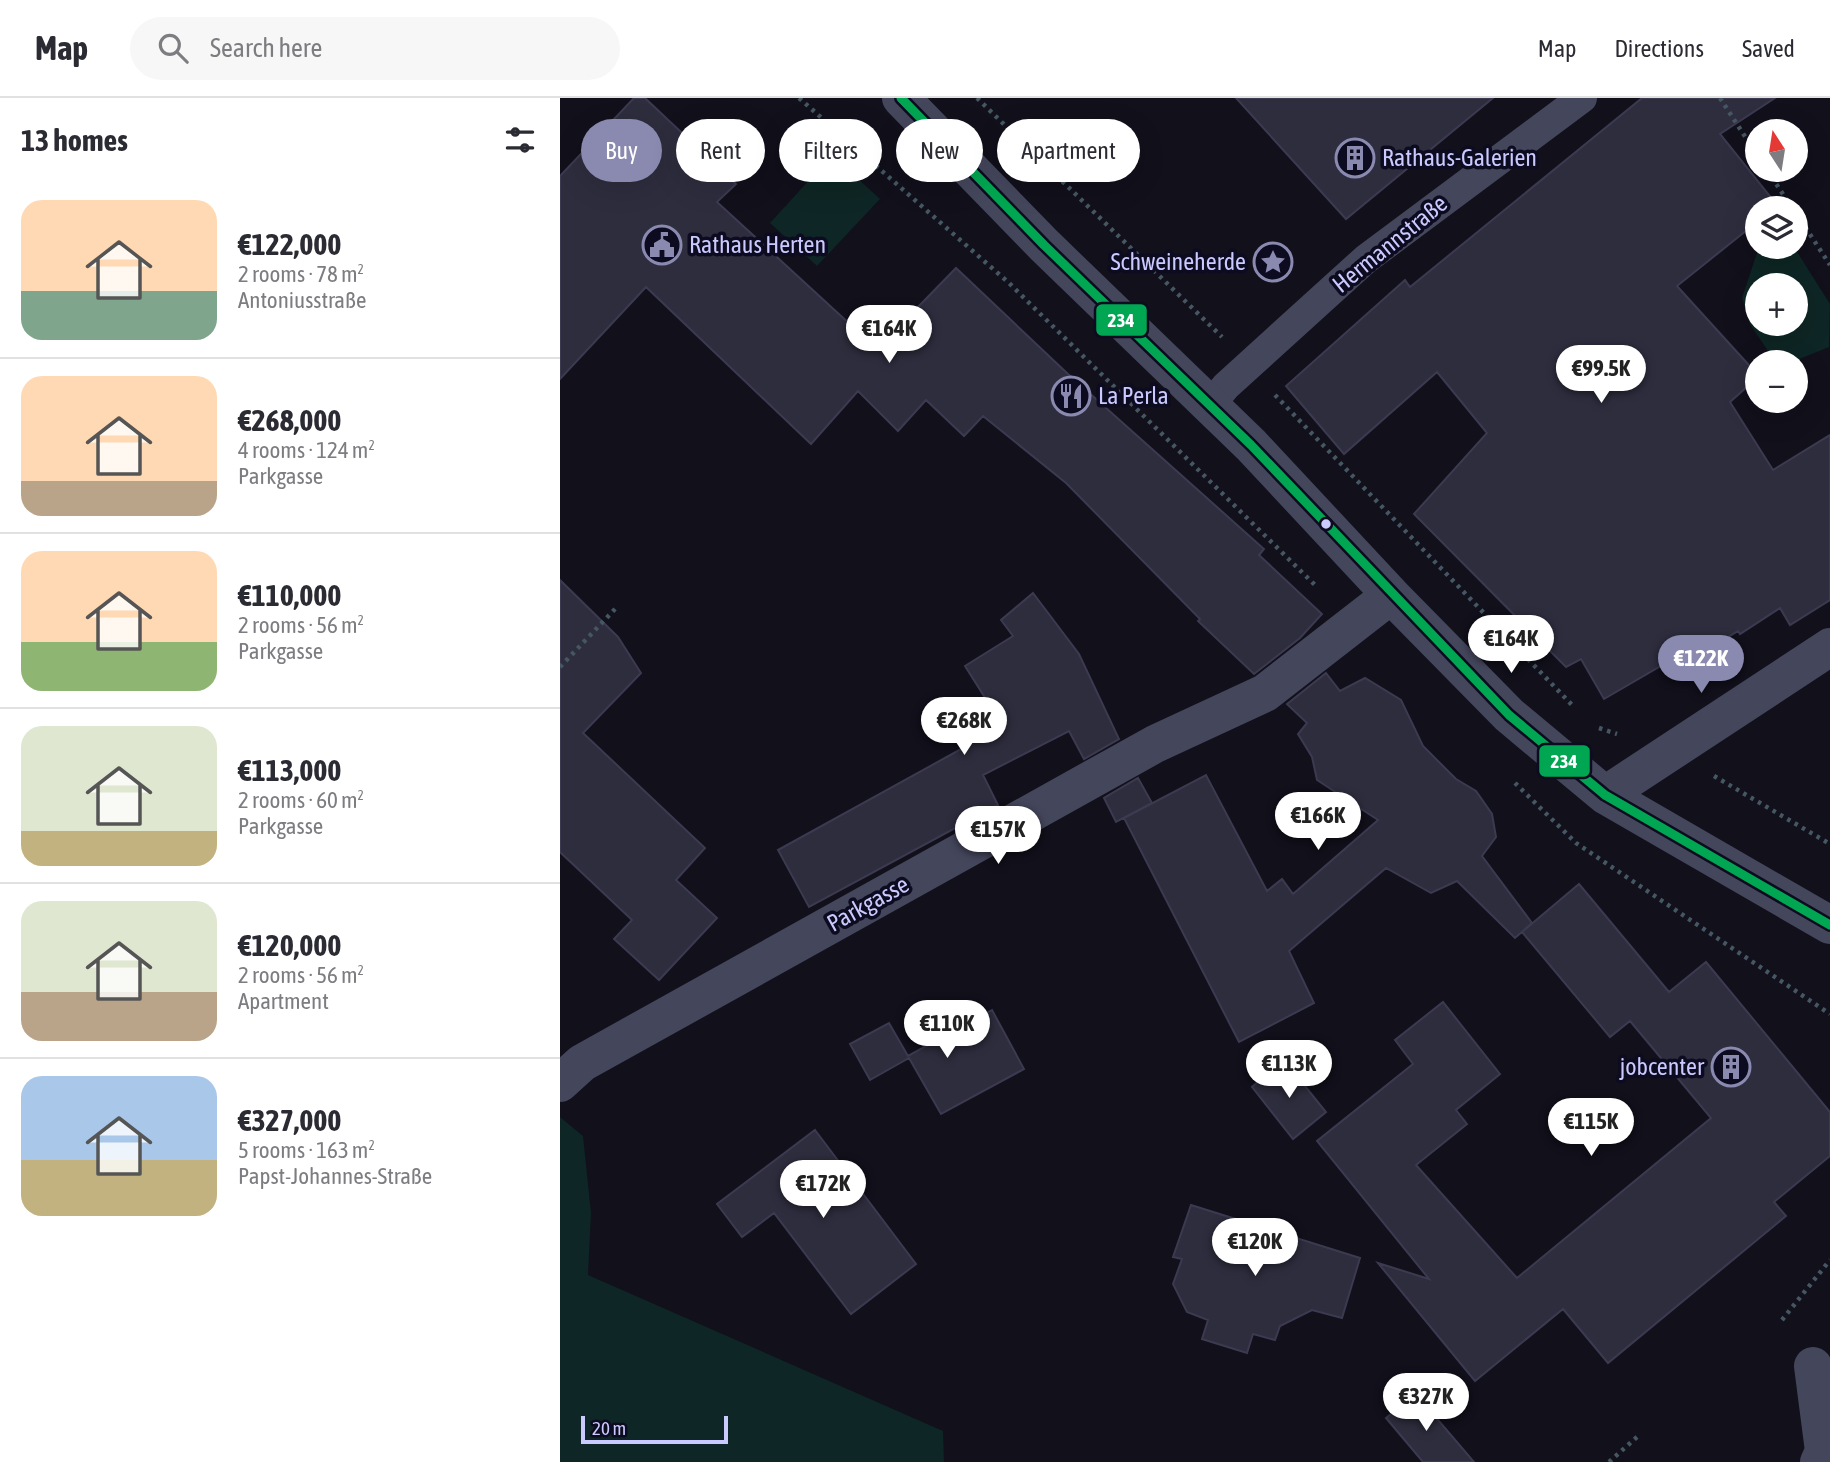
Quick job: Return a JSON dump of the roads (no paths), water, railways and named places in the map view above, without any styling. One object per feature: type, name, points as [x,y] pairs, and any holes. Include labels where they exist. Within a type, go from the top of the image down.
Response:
[{"type":"street","points":[[901,98],[1044,245],[1211,404],[1391,595],[1509,715],[1605,795],[1830,925]]},
{"type":"street","name":"Hermannstraße","points":[[1211,404],[1366,260],[1582,98]]},
{"type":"street","name":"Parkgasse","points":[[560,1083],[582,1063],[1143,751],[1265,693],[1391,595]]},
{"type":"street","points":[[1605,795],[1830,647]]},
{"type":"street","points":[[1813,1366],[1824,1451],[1819,1462]]},
{"type":"place","name":"Rathaus-Galerien","points":[[1355,158]]},
{"type":"place","name":"Rathaus Herten","points":[[662,245]]},
{"type":"place","name":"Schweineherde","points":[[1273,262]]},
{"type":"place","name":"La Perla","points":[[1071,396]]},
{"type":"place","name":"jobcenter","points":[[1731,1067]]}]
